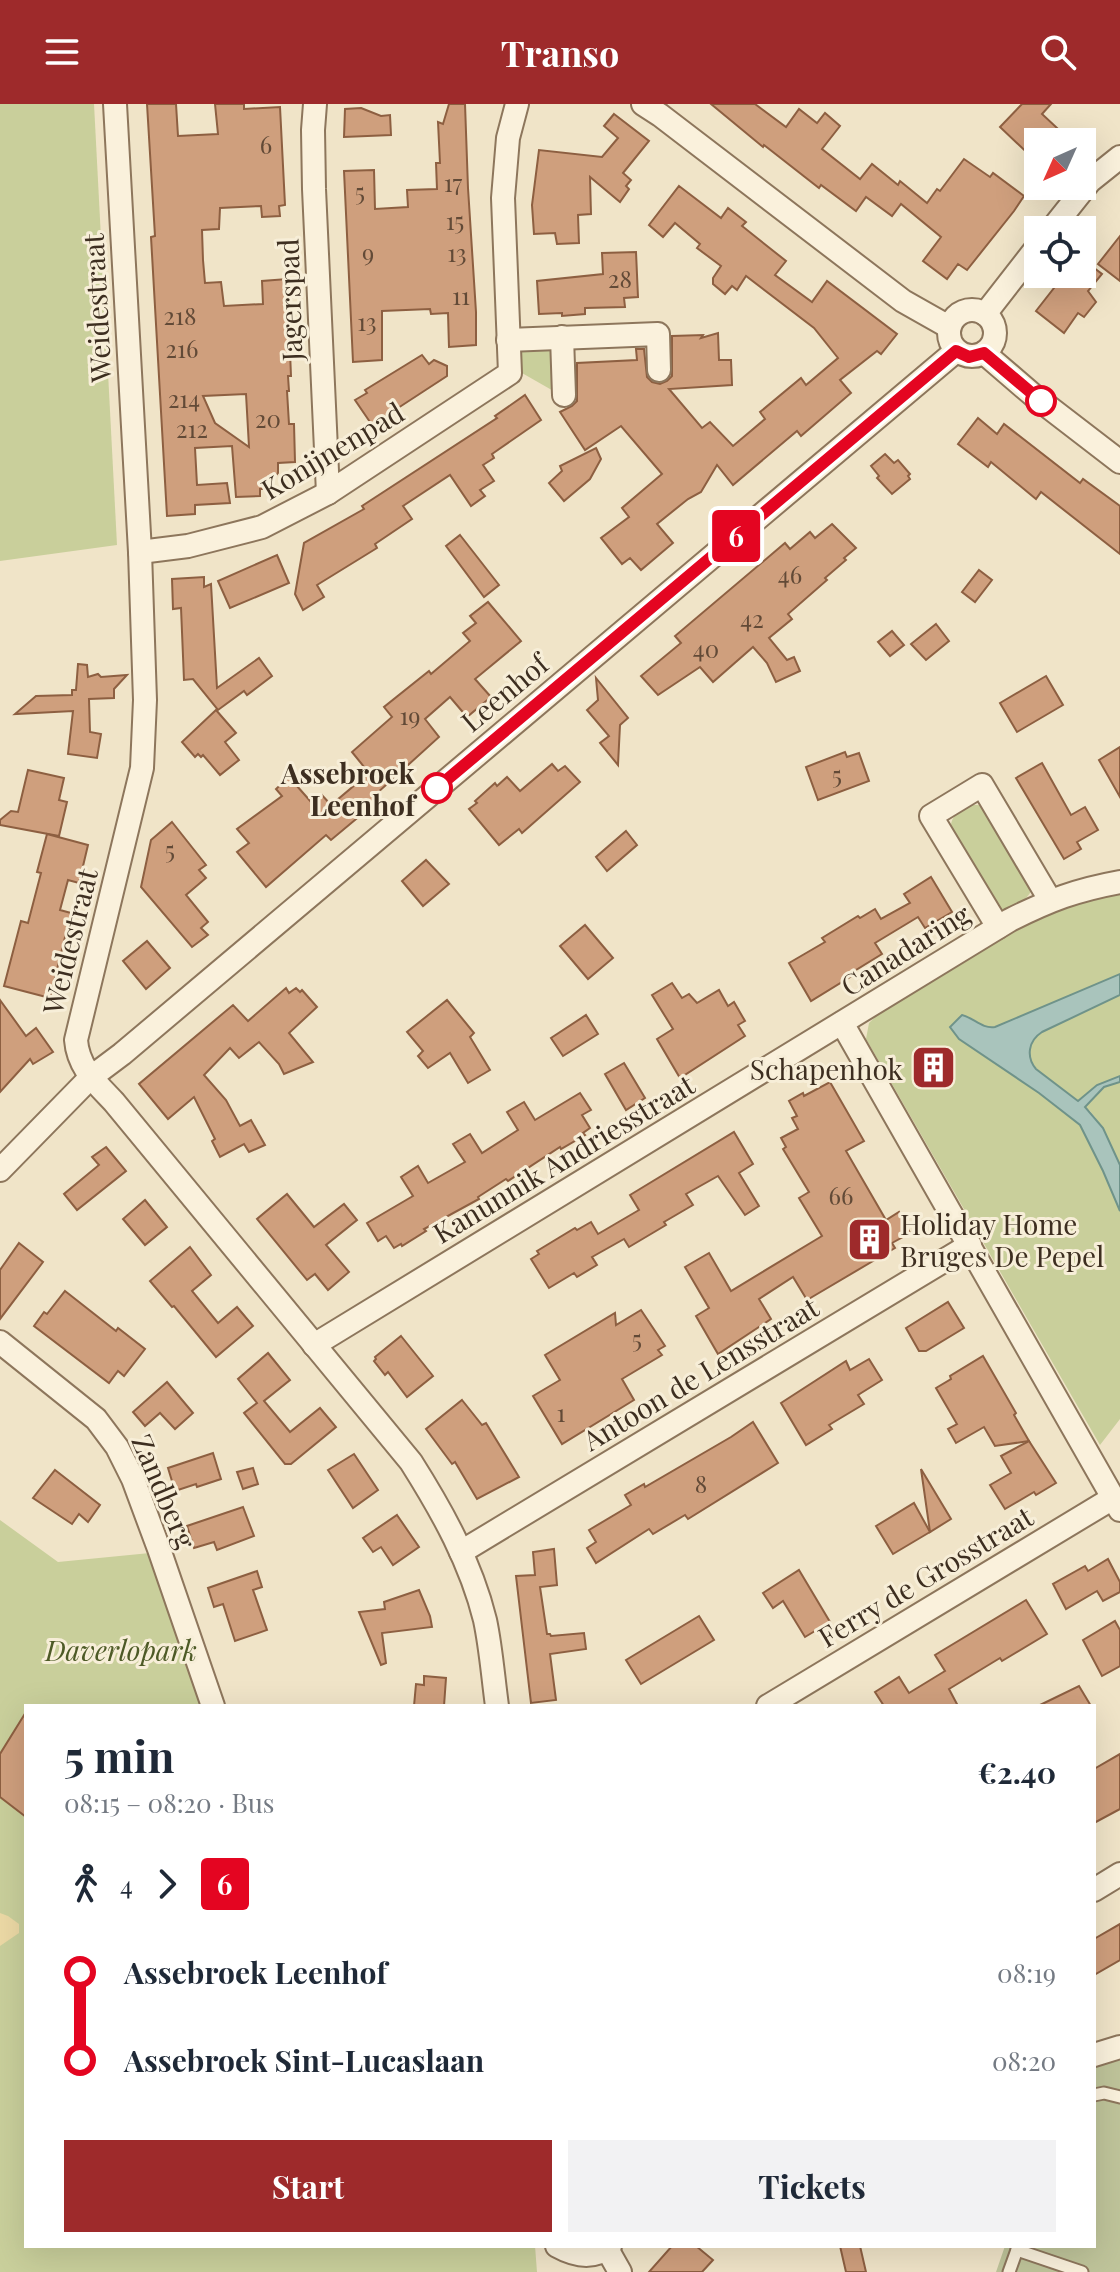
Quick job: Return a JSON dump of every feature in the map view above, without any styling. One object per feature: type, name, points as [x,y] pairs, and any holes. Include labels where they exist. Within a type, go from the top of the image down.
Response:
[{"type":"street","name":"Weidestraat","points":[[115,104],[140,552],[145,700],[142,768],[76,1040],[77,1052],[90,1078],[114,1102],[411,1462],[438,1505],[461,1552],[484,1618],[497,1704]]},
{"type":"street","name":"Jagerspad","points":[[315,104],[314,189],[328,493]]},
{"type":"street","name":"Konijnenpad","points":[[140,552],[188,546],[262,527],[328,493],[510,373],[503,198],[508,138],[517,104]]},
{"type":"street","points":[[643,104],[903,301],[949,327]]},
{"type":"street","points":[[1062,216],[1090,181],[1120,157]]},
{"type":"street","points":[[985,314],[1024,264]]},
{"type":"street","points":[[966,310],[985,314],[995,331],[991,346],[984,353],[969,357],[956,351],[949,338],[949,327],[959,313],[966,310]]},
{"type":"street","points":[[508,340],[658,334],[659,370]]},
{"type":"street","points":[[562,337],[564,395]]},
{"type":"street","name":"Leenhof","points":[[0,1170],[90,1078],[956,351]]},
{"type":"street","points":[[984,353],[1120,462]]},
{"type":"street","points":[[998,927],[931,816],[982,785],[1050,900]]},
{"type":"street","name":"Canadaring","points":[[1117,1504],[842,1023],[998,927],[1050,900],[1087,888],[1120,882]]},
{"type":"street","name":"Kanunnik Andriesstraat","points":[[314,1345],[842,1023]]},
{"type":"street","name":"Antoon de Lensstraat","points":[[461,1552],[970,1245]]},
{"type":"street","name":"Zandberg","points":[[0,1342],[96,1419],[117,1447],[133,1479],[159,1549],[212,1704]]},
{"type":"street","name":"Ferry de Grosstraat","points":[[771,1704],[1117,1504]]},
{"type":"street","points":[[1096,1889],[1120,1874]]},
{"type":"street","points":[[1096,2054],[1120,2047]]},
{"type":"street","points":[[565,2257],[586,2256],[609,2248],[620,2272]]},
{"type":"lane","points":[[1096,2095],[1120,2097]]},
{"type":"lane","points":[[1009,2272],[1018,2248],[1082,2272]]},
{"type":"green space","points":[[0,104],[94,104],[117,545],[0,561]]},
{"type":"green space","points":[[553,346],[557,393],[522,373],[520,348]]},
{"type":"green space","points":[[968,805],[979,805],[986,811],[1032,889],[1013,908],[998,909],[951,828],[954,817]]},
{"type":"green space","points":[[1104,894],[1120,894],[1120,974],[995,1027],[984,1026],[971,1018],[1039,1093],[1080,1125],[1120,1211],[1120,1419],[1100,1445],[866,1039],[869,1023],[880,1012],[1045,915]]},
{"type":"green space","points":[[1120,995],[1120,1165],[1095,1117],[1044,1076],[1029,1054],[1031,1043],[1042,1032]]},
{"type":"green space","name":"Daverlopark","points":[[0,1520],[58,1562],[150,1553],[202,1704],[24,1704],[24,2248],[535,2248],[537,2272],[0,2272]]},
{"type":"green space","points":[[1120,2060],[1120,2272],[996,2272],[1004,2248],[1096,2248],[1096,2066]]},
{"type":"sand","points":[[0,1913],[19,1924],[19,1933],[0,1946]]},
{"type":"water","points":[[1120,974],[1120,995],[1042,1032],[1031,1044],[1030,1054],[1036,1069],[1078,1101],[1097,1085],[1120,1076],[1120,1082],[1104,1087],[1085,1107],[1103,1128],[1120,1165],[1120,1211],[1080,1125],[959,1039],[950,1027],[962,1015],[995,1027]]},
{"type":"building","points":[[147,104],[176,104],[178,136],[218,134],[215,104],[244,104],[244,109],[280,107],[285,205],[279,206],[280,216],[262,217],[261,206],[220,208],[219,229],[202,230],[203,260],[205,283],[221,282],[224,306],[263,304],[262,281],[287,279],[291,376],[288,376],[287,391],[289,424],[294,424],[295,462],[278,463],[272,489],[260,489],[260,496],[236,497],[232,446],[195,448],[197,485],[227,483],[230,503],[195,505],[195,514],[167,516],[151,237],[155,236]],"holes":[[[246,394],[249,447],[215,423],[203,396]]]},
{"type":"building","points":[[449,104],[465,104],[476,345],[449,347],[448,313],[431,314],[430,309],[382,311],[382,360],[353,362],[344,171],[374,170],[375,209],[408,207],[407,190],[437,189],[436,163],[440,163],[438,122],[443,124]]},
{"type":"building","points":[[711,104],[755,104],[786,127],[799,109],[817,123],[825,113],[840,126],[822,149],[860,179],[872,164],[927,203],[964,159],[990,177],[993,173],[1024,196],[967,270],[958,264],[947,279],[923,261],[941,237],[901,204],[892,216],[866,197],[856,211],[763,147]]},
{"type":"building","points":[[1022,104],[1051,104],[1042,114],[1057,128],[1024,128],[1024,150],[1000,127]]},
{"type":"building","points":[[361,108],[381,116],[390,115],[391,135],[344,137],[345,109]]},
{"type":"building","points":[[614,114],[649,141],[623,173],[631,180],[626,186],[629,189],[620,202],[590,177],[591,214],[578,215],[579,243],[557,244],[555,233],[534,234],[532,205],[539,150],[602,157],[618,138],[604,126]]},
{"type":"building","points":[[679,186],[721,218],[728,208],[746,222],[742,226],[786,261],[775,275],[812,302],[827,281],[897,334],[881,354],[877,351],[840,380],[851,393],[801,436],[797,431],[733,485],[717,465],[701,492],[657,524],[673,543],[641,570],[630,558],[622,564],[601,538],[629,517],[622,508],[662,474],[621,426],[585,450],[560,412],[577,401],[577,363],[637,360],[636,349],[644,349],[647,377],[660,384],[672,376],[672,336],[703,335],[701,338],[718,333],[719,360],[731,360],[732,385],[669,389],[702,428],[710,422],[733,446],[765,419],[760,412],[801,378],[806,385],[838,358],[814,328],[746,276],[737,290],[732,286],[725,294],[713,284],[713,278],[721,266],[697,248],[700,244],[675,223],[663,237],[649,225]]},
{"type":"building","points":[[1120,236],[1120,281],[1098,264]]},
{"type":"building","points":[[636,252],[638,297],[624,298],[625,307],[585,308],[585,314],[562,316],[562,313],[539,314],[537,281],[603,274],[602,253]]},
{"type":"building","points":[[1054,288],[1090,288],[1088,291],[1096,302],[1084,317],[1078,313],[1064,333],[1036,311]]},
{"type":"building","points":[[422,355],[429,364],[434,360],[447,366],[447,376],[372,425],[355,400],[367,393],[365,390]]},
{"type":"building","points":[[525,395],[541,420],[492,454],[494,458],[483,465],[494,481],[480,490],[485,496],[471,506],[450,475],[403,506],[412,519],[375,544],[377,548],[317,585],[324,597],[303,610],[295,594],[304,543],[364,509],[362,506],[497,418],[495,416]]},
{"type":"building","points":[[978,418],[997,434],[1004,424],[1080,483],[1083,479],[1120,506],[1120,554],[1041,492],[1036,499],[991,462],[988,467],[958,444]]},
{"type":"building","points":[[596,448],[601,459],[590,479],[564,501],[549,483],[562,471],[560,466]]},
{"type":"building","points":[[885,454],[894,463],[898,460],[910,474],[910,479],[892,494],[871,466]]},
{"type":"building","points":[[832,524],[856,548],[825,578],[827,580],[788,614],[792,619],[769,638],[787,660],[794,657],[800,671],[776,682],[767,663],[753,647],[713,682],[700,667],[658,695],[641,676],[681,643],[675,636],[785,543],[790,549],[810,532],[815,538]]},
{"type":"building","points":[[460,535],[499,585],[484,597],[446,546]]},
{"type":"building","points":[[277,555],[289,583],[230,608],[218,581]]},
{"type":"building","points":[[979,570],[992,580],[975,602],[962,592]]},
{"type":"building","points":[[204,577],[204,587],[211,584],[217,688],[259,658],[272,676],[247,695],[244,691],[218,710],[193,679],[184,680],[181,608],[173,609],[172,579]]},
{"type":"building","points":[[488,602],[521,641],[475,679],[491,697],[467,717],[450,697],[425,719],[439,737],[376,794],[380,799],[331,840],[326,835],[266,887],[237,852],[249,843],[237,829],[282,796],[276,789],[289,777],[312,803],[322,795],[331,805],[369,773],[352,752],[392,717],[384,707],[429,671],[431,674],[470,641],[463,633],[476,623],[470,616]]},
{"type":"building","points":[[936,624],[949,641],[926,660],[911,644]]},
{"type":"building","points":[[892,631],[904,645],[890,656],[878,642]]},
{"type":"building","points":[[78,664],[87,665],[88,677],[98,674],[101,677],[127,675],[114,689],[114,698],[89,699],[90,732],[101,734],[97,758],[68,754],[73,711],[15,714],[36,696],[72,695],[72,690],[76,690]]},
{"type":"building","points":[[1046,676],[1063,705],[1017,732],[1000,703]]},
{"type":"building","points":[[596,678],[628,718],[620,725],[618,765],[600,743],[609,736],[587,710],[598,700]]},
{"type":"building","points":[[216,710],[236,733],[225,742],[239,760],[220,775],[203,755],[195,757],[182,742]]},
{"type":"building","points":[[1120,747],[1120,797],[1099,760]]},
{"type":"building","points":[[845,752],[847,757],[859,753],[869,781],[818,800],[806,767]]},
{"type":"building","points":[[1042,763],[1071,815],[1085,807],[1098,830],[1077,842],[1081,849],[1064,859],[1016,778]]},
{"type":"building","points":[[552,764],[558,771],[565,766],[580,782],[522,833],[519,829],[499,845],[469,809],[495,783],[497,786],[507,777],[520,791]]},
{"type":"building","points":[[28,770],[64,778],[59,800],[67,802],[59,836],[0,825],[0,820],[11,811],[18,812]]},
{"type":"building","points":[[172,822],[206,865],[199,870],[206,878],[186,895],[208,922],[201,928],[208,935],[192,947],[141,887],[151,840]]},
{"type":"building","points":[[626,831],[637,845],[607,871],[596,857]]},
{"type":"building","points":[[47,834],[88,845],[79,883],[68,880],[60,910],[71,913],[50,998],[4,986],[21,921],[28,923]]},
{"type":"building","points":[[426,860],[449,884],[423,906],[402,881]]},
{"type":"building","points":[[931,877],[952,912],[925,928],[918,917],[875,943],[882,954],[811,1001],[789,963],[825,942],[822,938],[858,916],[860,918],[875,909],[881,919],[910,903],[904,894]]},
{"type":"building","points":[[585,925],[613,958],[588,979],[560,946]]},
{"type":"building","points":[[147,941],[170,968],[146,989],[123,961]]},
{"type":"building","points":[[672,983],[682,998],[689,994],[697,1003],[719,990],[728,1006],[734,1002],[745,1021],[738,1025],[745,1036],[680,1078],[657,1039],[673,1029],[652,995]]},
{"type":"building","points":[[286,988],[289,993],[296,988],[300,992],[302,990],[317,1007],[289,1033],[313,1062],[284,1074],[259,1042],[239,1058],[230,1048],[204,1075],[226,1100],[240,1126],[251,1120],[265,1145],[249,1152],[244,1144],[220,1157],[212,1141],[215,1139],[194,1097],[168,1119],[139,1084],[233,1005],[248,1021]]},
{"type":"building","points":[[0,1000],[26,1036],[36,1028],[53,1052],[33,1064],[30,1059],[0,1092]]},
{"type":"building","points":[[447,1000],[474,1033],[470,1037],[490,1070],[468,1083],[450,1053],[428,1068],[418,1056],[423,1051],[407,1032]]},
{"type":"building","points":[[586,1015],[598,1034],[563,1056],[551,1038]]},
{"type":"building","points":[[624,1063],[645,1098],[626,1110],[605,1074]]},
{"type":"building","points":[[830,1082],[864,1141],[846,1151],[886,1220],[899,1212],[910,1233],[892,1243],[895,1248],[807,1300],[793,1277],[759,1299],[771,1319],[718,1354],[696,1316],[709,1308],[685,1267],[709,1253],[731,1291],[822,1236],[799,1198],[809,1192],[783,1149],[786,1147],[781,1138],[798,1129],[792,1118],[797,1116],[789,1101]]},
{"type":"building","points":[[580,1093],[591,1110],[582,1115],[590,1128],[583,1133],[585,1135],[560,1147],[508,1181],[506,1179],[402,1246],[394,1248],[386,1236],[378,1241],[367,1223],[413,1196],[401,1177],[418,1166],[428,1183],[465,1162],[453,1144],[470,1134],[482,1153],[518,1130],[507,1112],[524,1102],[535,1120]]},
{"type":"building","points":[[734,1132],[753,1164],[739,1173],[759,1206],[745,1215],[718,1176],[686,1194],[693,1205],[664,1222],[666,1225],[629,1247],[624,1239],[592,1257],[597,1265],[577,1277],[574,1273],[549,1288],[531,1259],[539,1254],[537,1251],[575,1228],[577,1230],[591,1222],[598,1234],[639,1210],[630,1195]]},
{"type":"building","points":[[106,1147],[126,1171],[77,1210],[64,1194],[99,1165],[92,1157]]},
{"type":"building","points":[[287,1194],[314,1227],[344,1204],[357,1220],[326,1245],[349,1272],[328,1290],[315,1274],[307,1280],[257,1219]]},
{"type":"building","points":[[145,1200],[167,1227],[145,1245],[123,1219]]},
{"type":"building","points":[[19,1243],[43,1262],[0,1319],[0,1270]]},
{"type":"building","points":[[190,1247],[211,1275],[192,1291],[218,1323],[237,1307],[253,1326],[216,1357],[150,1281]]},
{"type":"building","points":[[65,1291],[116,1331],[118,1328],[145,1349],[124,1376],[118,1371],[109,1383],[34,1326]]},
{"type":"building","points":[[948,1302],[964,1328],[926,1351],[919,1351],[906,1328]]},
{"type":"building","points":[[641,1310],[665,1346],[658,1350],[662,1355],[622,1379],[634,1400],[562,1444],[533,1396],[560,1380],[545,1355],[615,1313],[616,1325]]},
{"type":"building","points":[[401,1336],[433,1376],[407,1397],[388,1372],[385,1375],[374,1361]]},
{"type":"building","points":[[268,1353],[290,1380],[264,1401],[290,1432],[320,1408],[336,1427],[291,1464],[285,1464],[244,1413],[257,1403],[238,1379]]},
{"type":"building","points":[[983,1356],[1029,1441],[995,1446],[984,1427],[956,1443],[948,1429],[957,1424],[936,1388]]},
{"type":"building","points":[[869,1359],[882,1380],[858,1395],[864,1404],[829,1425],[832,1429],[806,1445],[781,1403],[846,1361],[850,1370]]},
{"type":"building","points":[[167,1382],[193,1413],[175,1429],[160,1413],[145,1426],[133,1412]]},
{"type":"building","points":[[462,1400],[482,1425],[486,1423],[519,1477],[477,1499],[455,1462],[452,1464],[426,1429]]},
{"type":"building","points":[[753,1422],[778,1463],[688,1519],[685,1515],[653,1534],[649,1529],[596,1563],[587,1548],[596,1542],[589,1530],[631,1505],[625,1495],[644,1484],[645,1487]]},
{"type":"building","points":[[1029,1441],[1056,1483],[1005,1509],[990,1485],[1011,1473],[1001,1456]]},
{"type":"building","points":[[213,1453],[221,1479],[175,1491],[168,1468]]},
{"type":"building","points":[[354,1454],[378,1490],[353,1508],[328,1470]]},
{"type":"building","points":[[253,1468],[258,1484],[243,1489],[237,1472]]},
{"type":"building","points":[[921,1469],[951,1519],[930,1532]]},
{"type":"building","points":[[55,1470],[100,1505],[88,1522],[79,1514],[72,1524],[33,1498]]},
{"type":"building","points":[[914,1503],[930,1532],[893,1554],[876,1526]]},
{"type":"building","points":[[243,1507],[254,1536],[217,1550],[214,1542],[194,1548],[187,1526]]},
{"type":"building","points":[[397,1515],[419,1547],[393,1565],[381,1547],[373,1552],[363,1538]]},
{"type":"building","points":[[554,1549],[557,1585],[540,1587],[547,1634],[584,1633],[586,1649],[550,1654],[556,1700],[531,1703],[516,1576],[535,1575],[533,1552]]},
{"type":"building","points":[[1108,1559],[1120,1582],[1120,1592],[1103,1601],[1097,1591],[1066,1609],[1053,1584],[1085,1566],[1088,1571]]},
{"type":"building","points":[[799,1570],[830,1622],[805,1637],[783,1601],[773,1608],[763,1593]]},
{"type":"building","points":[[257,1571],[262,1587],[253,1590],[267,1630],[235,1641],[223,1604],[214,1607],[208,1588]]},
{"type":"building","points":[[419,1590],[432,1627],[382,1633],[386,1663],[381,1665],[359,1612],[385,1609],[384,1602]]},
{"type":"building","points":[[1026,1600],[1047,1634],[949,1689],[957,1704],[883,1704],[875,1692],[899,1677],[909,1693],[945,1671],[935,1655]]},
{"type":"building","points":[[699,1616],[714,1640],[641,1684],[626,1660]]},
{"type":"building","points":[[1115,1621],[1120,1630],[1120,1666],[1102,1676],[1083,1640]]},
{"type":"building","points":[[424,1676],[446,1678],[444,1704],[414,1704],[416,1684],[424,1685]]},
{"type":"building","points":[[1079,1686],[1090,1704],[1042,1704]]},
{"type":"building","points":[[24,1715],[24,1815],[0,1797],[0,1754]]},
{"type":"building","points":[[1120,1754],[1120,1809],[1096,1822],[1096,1768]]},
{"type":"building","points":[[1120,1924],[1120,1960],[1096,1974],[1096,1938]]},
{"type":"building","points":[[670,2248],[698,2248],[713,2260],[702,2272],[649,2272]]},
{"type":"building","points":[[840,2248],[860,2248],[866,2272],[846,2272]]},
{"type":"bus line","name":"6","points":[[437,788],[956,351],[969,357],[984,353],[1041,401]]},
{"type":"place","name":"Assebroek Leenhof","points":[[437,788]]},
{"type":"place","name":"Schapenhok","points":[[934,1068]]},
{"type":"place","name":"Holiday Home Bruges De Pepel","points":[[869,1239]]}]
